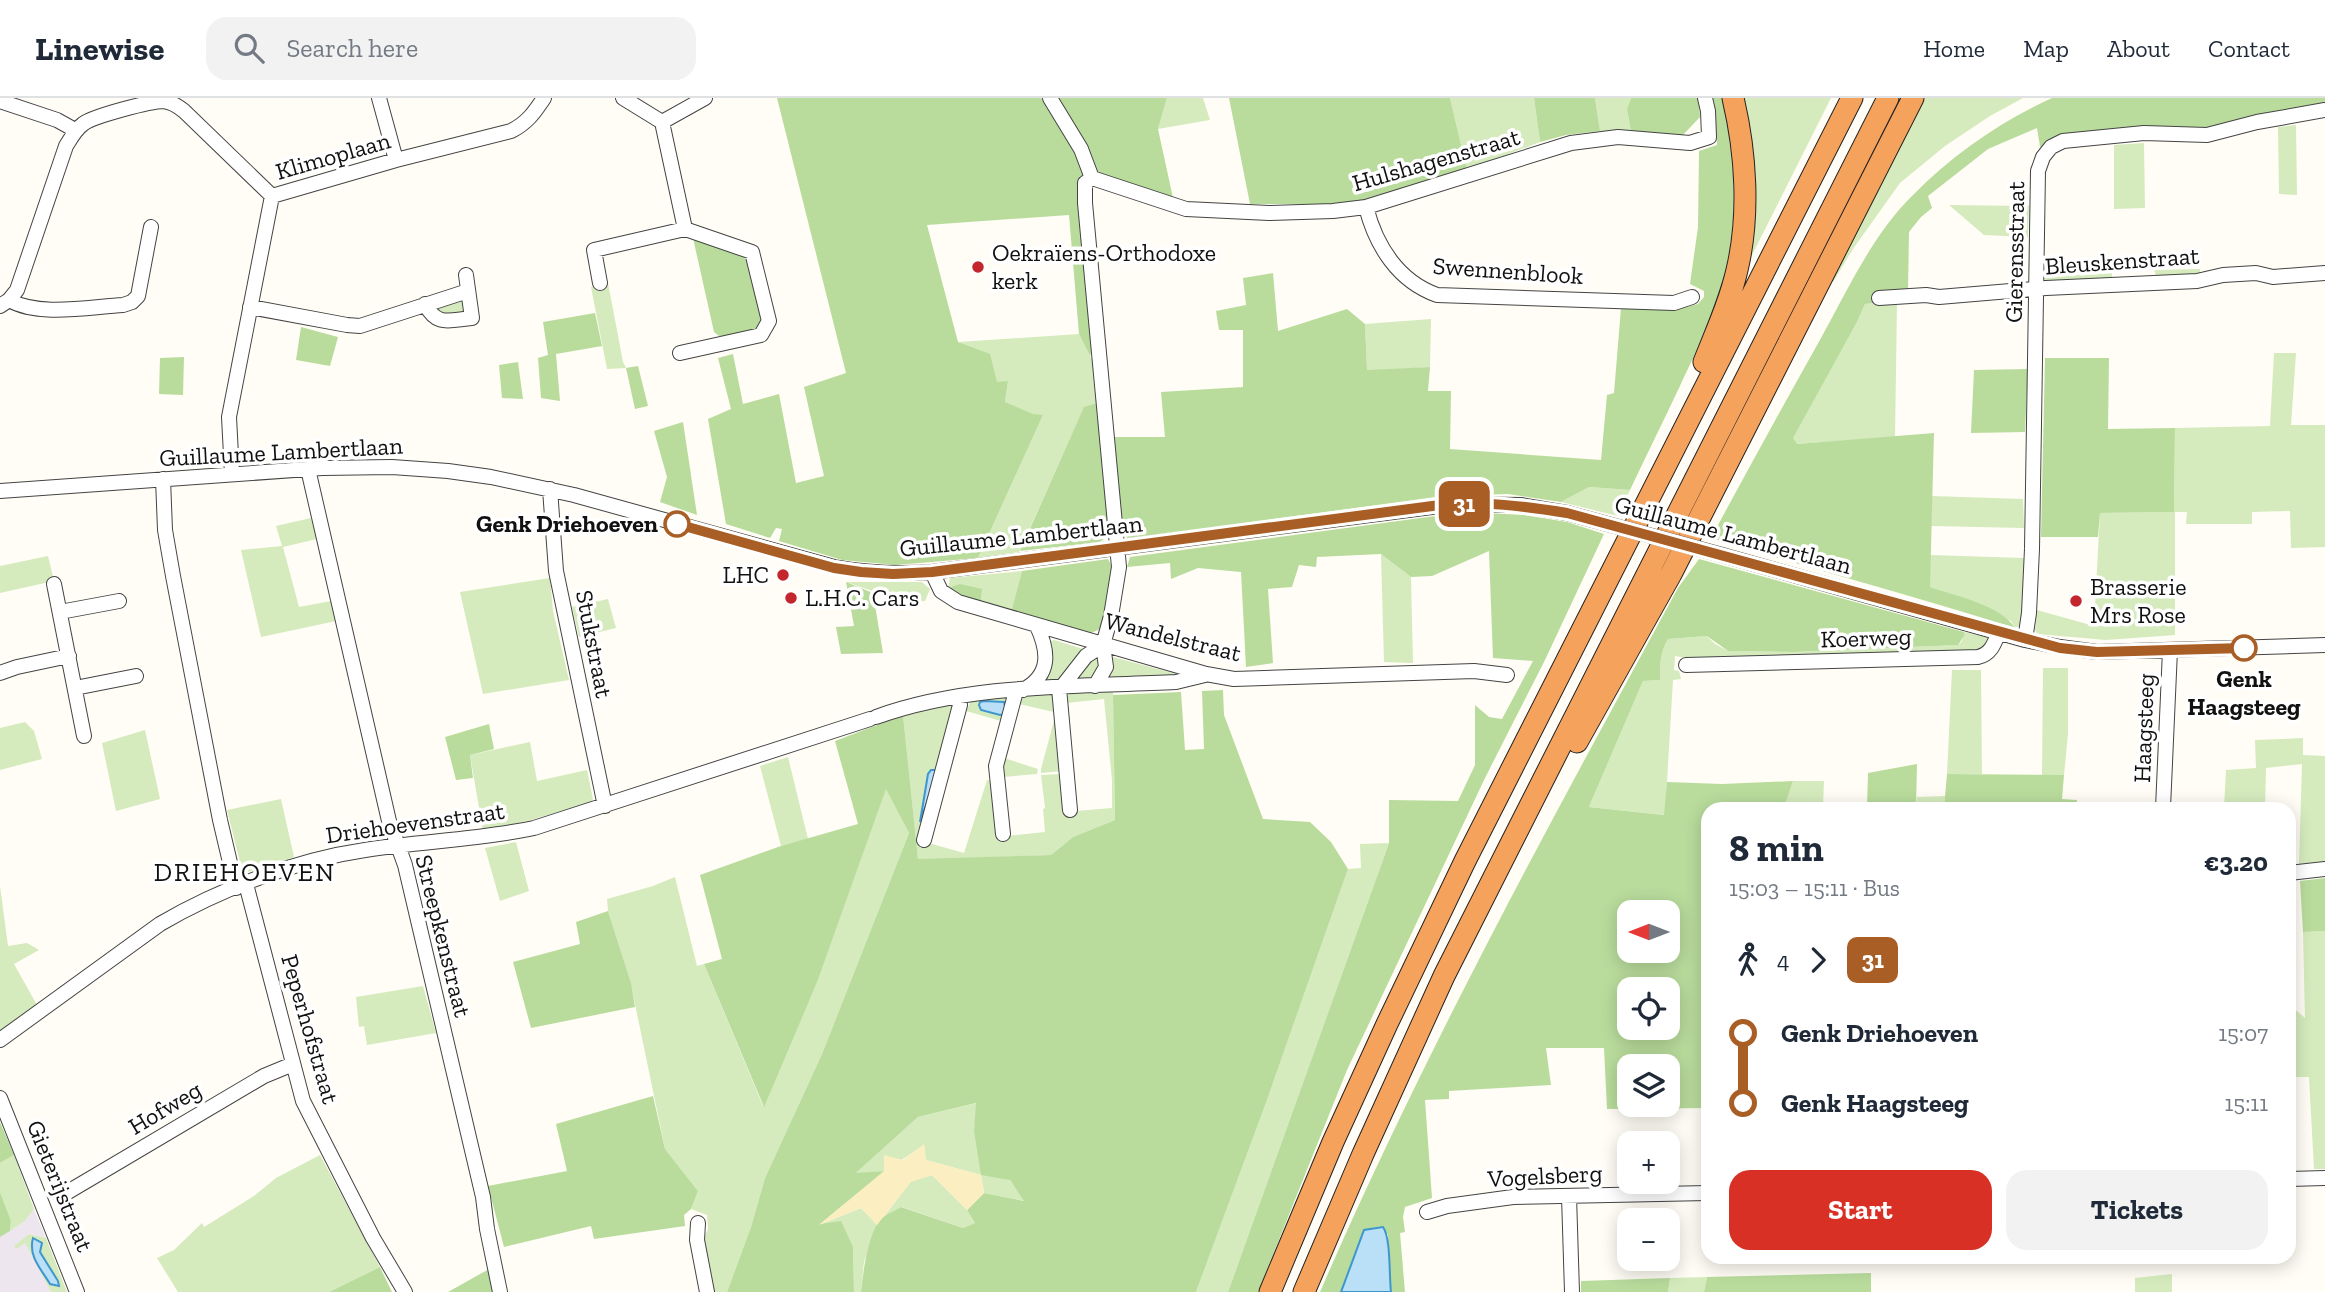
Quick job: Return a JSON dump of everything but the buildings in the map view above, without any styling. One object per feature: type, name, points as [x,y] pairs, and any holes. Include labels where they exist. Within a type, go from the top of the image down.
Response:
[{"type":"highway","points":[[1687,423],[1695,383],[1737,271],[1743,236],[1745,197],[1742,153],[1733,98]]},
{"type":"highway","points":[[1270,1292],[1333,1142],[1471,849],[1852,98]]},
{"type":"highway","points":[[1304,1292],[1416,1034],[1888,98]]},
{"type":"highway","points":[[1522,820],[1543,803],[1671,574],[1913,98]]},
{"type":"street","points":[[379,98],[396,160]]},
{"type":"street","name":"Klimoplaan","points":[[232,474],[229,417],[272,196],[396,160],[511,131],[532,117],[544,98]]},
{"type":"street","points":[[623,98],[662,122],[685,229]]},
{"type":"street","points":[[662,122],[705,98]]},
{"type":"street","points":[[1049,98],[1080,149],[1092,178],[1085,183],[1085,203],[1118,549],[1111,616],[1103,645],[1105,667],[1095,686]]},
{"type":"street","name":"Hulshagenstraat","points":[[1092,178],[1186,209],[1269,214],[1366,207],[1571,143],[1618,138],[1690,143],[1709,137],[1705,98]]},
{"type":"street","points":[[0,101],[57,120],[75,130]]},
{"type":"street","points":[[4,303],[17,290],[66,146],[75,130],[99,116],[161,101],[168,102],[184,111],[272,196]]},
{"type":"street","name":"Gierensstraat","points":[[2025,640],[2031,562],[2038,289],[2038,171],[2043,157],[2051,147],[2063,141],[2124,134],[2207,135],[2325,110]]},
{"type":"street","name":"Swennenblook","points":[[1366,207],[1370,226],[1391,262],[1420,289],[1437,295],[1674,303],[1692,297]]},
{"type":"street","points":[[4,303],[36,310],[132,302],[138,296],[151,227]]},
{"type":"street","points":[[600,283],[594,250],[685,229],[752,252],[769,321],[766,329],[761,335],[680,354]]},
{"type":"street","name":"Bleuskenstraat","points":[[1878,298],[1926,295],[1939,297],[2197,281],[2245,273],[2273,277],[2325,273]]},
{"type":"street","points":[[425,304],[431,316],[438,320],[472,318],[466,275]]},
{"type":"street","points":[[250,307],[347,326],[360,326],[468,291]]},
{"type":"street","name":"Guillaume Lambertlaan","points":[[0,491],[308,469],[392,467],[448,471],[550,489],[834,568],[882,573],[932,572],[1455,504],[1521,505],[1567,513],[1999,632]]},
{"type":"street","name":"Streepkenstraat","points":[[308,469],[388,821],[405,865],[486,1211],[500,1292]]},
{"type":"street","name":"Peperhofstraat","points":[[163,479],[165,530],[220,820],[303,1101],[373,1238],[405,1292]]},
{"type":"street","name":"Stukstraat","points":[[550,489],[556,571],[605,806]]},
{"type":"street","name":"Wandelstraat","points":[[932,572],[941,592],[947,597],[1037,626],[1206,674],[1234,679],[1474,671],[1507,675]]},
{"type":"street","points":[[54,584],[84,736]]},
{"type":"street","points":[[60,612],[119,601]]},
{"type":"street","points":[[1003,834],[996,766],[1019,691],[1038,680],[1045,665],[1045,647],[1037,626]]},
{"type":"street","points":[[1999,632],[2060,648],[2097,652],[2325,645]]},
{"type":"street","name":"Koerweg","points":[[1686,665],[1978,657],[1986,656],[1992,649],[1999,632]]},
{"type":"street","points":[[1070,810],[1060,688],[1086,656],[1103,645]]},
{"type":"street","name":"Haagsteeg","points":[[2163,802],[2170,650]]},
{"type":"street","points":[[0,673],[69,656]]},
{"type":"street","name":"Driehoevenstraat","points":[[0,1040],[160,924],[188,908],[305,862],[362,850],[494,837],[534,828],[906,706],[958,696],[1175,682],[1206,674]]},
{"type":"street","points":[[75,688],[136,676]]},
{"type":"street","points":[[924,840],[960,705],[958,696]]},
{"type":"street","points":[[2296,872],[2325,869]]},
{"type":"street","name":"Hofweg","points":[[61,1196],[264,1076],[293,1064]]},
{"type":"street","name":"Gieterijstraat","points":[[0,1098],[77,1292]]},
{"type":"street","points":[[2296,1179],[2325,1178]]},
{"type":"street","name":"Vogelsberg","points":[[1427,1212],[1482,1201],[1701,1193]]},
{"type":"street","points":[[1569,1196],[1572,1292]]},
{"type":"street","points":[[698,1223],[697,1240],[707,1292]]},
{"type":"shaded area","points":[[34,1209],[46,1238],[29,1234],[23,1239],[51,1292],[0,1292],[0,1237],[25,1221]]},
{"type":"green space","points":[[777,98],[1041,98],[1046,101],[1068,138],[1086,175],[1077,187],[1093,347],[1090,356],[1079,334],[1069,215],[927,225],[958,342],[990,354],[997,382],[1008,381],[1005,402],[1033,414],[1043,415],[978,558],[896,565],[842,560],[779,541],[782,529],[776,528],[770,538],[726,524],[708,419],[731,409],[718,358],[733,354],[743,404],[779,394],[796,483],[824,476],[804,387],[846,373]]},
{"type":"green space","points":[[1055,98],[1167,98],[1158,129],[1173,198],[1092,170]]},
{"type":"green space","points":[[1167,98],[1203,98],[1210,120],[1158,129]]},
{"type":"green space","points":[[1229,98],[1450,98],[1467,170],[1351,204],[1250,204]]},
{"type":"green space","points":[[1450,98],[1534,98],[1540,142],[1467,170]]},
{"type":"green space","points":[[1534,98],[1595,98],[1600,131],[1566,135],[1540,142]]},
{"type":"green space","points":[[1595,98],[1631,98],[1627,109],[1631,132],[1600,131]]},
{"type":"green space","points":[[1631,98],[1699,98],[1700,117],[1682,136],[1631,132],[1627,109]]},
{"type":"green space","points":[[1710,98],[1723,98],[1731,154],[1734,210],[1727,265],[1703,337],[1630,490],[1589,487],[1561,502],[1508,494],[1443,496],[1128,539],[1122,530],[1114,437],[1165,437],[1161,392],[1243,387],[1243,330],[1219,330],[1216,311],[1246,305],[1243,278],[1273,273],[1278,331],[1347,309],[1365,324],[1367,370],[1430,367],[1428,391],[1451,391],[1450,449],[1601,460],[1607,395],[1614,393],[1621,308],[1687,307],[1698,304],[1704,297],[1704,291],[1690,284],[1698,227],[1699,151],[1717,145],[1715,117]]},
{"type":"green space","points":[[1742,98],[1831,98],[1740,279]]},
{"type":"green space","points":[[1923,98],[2023,98],[1945,146],[1900,183],[1833,282],[1831,280]]},
{"type":"green space","points":[[2052,98],[2325,98],[2325,106],[2208,129],[2067,136],[2040,147],[2037,128],[1988,149],[1928,196],[1932,208],[1909,232],[1908,290],[1877,303],[1865,304],[1793,438],[1797,444],[1934,433],[1930,587],[1989,607],[2015,628],[1711,538],[1851,282],[1873,244],[1899,210],[1928,180],[1961,153],[1996,128]]},
{"type":"green space","points":[[2296,125],[2297,195],[2279,194],[2278,127]]},
{"type":"green space","points":[[2144,143],[2145,208],[2114,209],[2114,145]]},
{"type":"green space","points":[[1949,205],[2029,206],[2028,237],[1984,235]]},
{"type":"green space","points":[[693,238],[744,257],[760,302],[761,320],[752,332],[723,339],[714,332]]},
{"type":"green space","points":[[2040,266],[2045,266],[2048,275],[2053,277],[2112,272],[2112,278],[2048,282],[2042,276]]},
{"type":"green space","points":[[2200,269],[2200,276],[2157,278],[2154,270]]},
{"type":"green space","points":[[608,283],[626,368],[607,369],[591,287]]},
{"type":"green space","points":[[463,297],[467,313],[435,314],[437,305]]},
{"type":"green space","points":[[1897,303],[1895,437],[1796,444],[1792,438],[1865,304]]},
{"type":"green space","points":[[595,313],[602,346],[556,354],[560,401],[541,398],[538,358],[548,355],[543,322]]},
{"type":"green space","points":[[1431,319],[1430,367],[1367,371],[1365,324]]},
{"type":"green space","points":[[301,327],[338,337],[330,366],[296,360]]},
{"type":"green space","points":[[1079,334],[1094,364],[1097,403],[1084,408],[1019,552],[978,558],[1043,415],[1033,415],[1005,402],[1008,381],[997,383],[959,342]]},
{"type":"green space","points":[[2274,353],[2296,353],[2291,425],[2325,425],[2325,547],[2291,548],[2290,511],[2252,512],[2252,524],[2186,524],[2187,512],[2175,512],[2175,635],[2106,640],[2037,634],[2037,610],[2094,626],[2100,513],[2174,512],[2175,428],[2270,426]]},
{"type":"green space","points":[[184,357],[183,395],[159,394],[160,358]]},
{"type":"green space","points":[[2045,358],[2109,358],[2108,429],[2175,428],[2174,512],[2100,513],[2098,537],[2041,537]]},
{"type":"green space","points":[[518,362],[523,399],[502,398],[499,365]]},
{"type":"green space","points":[[638,366],[648,406],[635,409],[626,368]]},
{"type":"green space","points":[[2028,369],[2025,432],[1971,433],[1974,370]]},
{"type":"green space","points":[[1097,403],[1108,536],[1100,542],[1020,551],[1084,407]]},
{"type":"green space","points":[[683,422],[697,515],[660,502],[667,477],[654,431]]},
{"type":"green space","points":[[1589,487],[1630,490],[1618,516],[1561,502]]},
{"type":"green space","points":[[1932,496],[2023,499],[2024,528],[1931,526]]},
{"type":"green space","points":[[1443,515],[1524,515],[1567,522],[1604,534],[1347,1070],[1258,1292],[1228,1292],[1389,843],[1389,800],[1458,801],[1475,765],[1475,705],[1489,717],[1502,719],[1533,661],[1493,658],[1489,551],[1432,576],[1411,577],[1381,554],[1317,557],[1316,567],[1299,565],[1292,587],[1268,589],[1273,663],[1246,667],[1241,572],[1198,568],[1171,579],[1170,563],[1127,567],[1130,557]]},
{"type":"green space","points":[[311,518],[317,539],[283,547],[299,607],[331,601],[336,621],[261,637],[241,550],[282,546],[276,526]]},
{"type":"green space","points":[[1381,554],[1411,577],[1413,663],[1384,662]]},
{"type":"green space","points":[[1930,555],[2024,558],[2025,612],[2021,625],[2015,628],[2011,621],[1930,587]]},
{"type":"green space","points":[[48,556],[54,581],[0,593],[0,566]]},
{"type":"green space","points":[[1108,559],[1112,567],[1103,624],[1098,630],[1091,633],[1011,612],[1022,571]]},
{"type":"green space","points":[[1699,559],[1964,632],[1958,645],[1793,652],[1728,651],[1707,636],[1668,639],[1660,663],[1660,680],[1643,681],[1589,807],[1664,815],[1667,782],[1722,784],[1793,781],[1786,802],[1701,802],[1701,1108],[1680,1108],[1680,1054],[1617,1054],[1617,1109],[1607,1109],[1604,1048],[1546,1048],[1551,1085],[1449,1091],[1449,1099],[1425,1100],[1432,1198],[1405,1207],[1405,1232],[1400,1233],[1405,1292],[1391,1292],[1388,1234],[1364,1230],[1341,1292],[1320,1292],[1403,1112],[1491,936],[1678,588]]},
{"type":"green space","points":[[1022,571],[1011,612],[981,604],[982,590],[948,588],[950,578]]},
{"type":"green space","points":[[550,578],[553,611],[569,680],[483,694],[460,592]]},
{"type":"green space","points":[[846,582],[922,582],[930,589],[925,601],[908,603]]},
{"type":"green space","points":[[846,582],[873,593],[883,653],[841,654],[836,627],[854,626]]},
{"type":"green space","points":[[960,584],[982,589],[981,604],[954,595],[948,588]]},
{"type":"green space","points":[[608,599],[616,628],[579,637],[572,607]]},
{"type":"green space","points":[[1964,632],[1988,637],[1987,646],[1979,652],[1697,660],[1675,656],[1674,670],[1679,671],[1681,679],[1673,680],[1665,815],[1589,807],[1643,681],[1660,680],[1660,663],[1668,639],[1707,636],[1728,651],[1793,652],[1958,645]]},
{"type":"green space","points":[[1054,640],[1083,649],[1058,680],[1049,682],[1045,678],[1049,642]]},
{"type":"green space","points":[[1098,653],[1103,666],[1092,680],[1076,679],[1077,672]]},
{"type":"green space","points":[[1109,656],[1184,676],[1105,684]]},
{"type":"green space","points":[[2043,668],[2068,668],[2068,734],[2064,775],[2042,775]]},
{"type":"green space","points":[[1952,670],[1981,670],[1982,774],[1947,774]]},
{"type":"green space","points":[[1113,688],[1115,820],[1073,837],[1051,855],[918,860],[903,715],[950,705],[953,707],[918,840],[964,853],[987,780],[991,781],[997,837],[1045,832],[1041,775],[1060,774],[1076,811],[1112,808],[1104,699],[1066,703],[1066,698],[1072,691]]},
{"type":"green space","points":[[1223,690],[1224,715],[1263,819],[1310,822],[1331,842],[1348,869],[1196,1292],[861,1292],[867,1253],[877,1224],[901,1207],[963,1228],[975,1223],[967,1210],[984,1193],[1024,1201],[1010,1180],[981,1175],[974,1131],[976,1103],[918,1117],[856,1173],[885,1171],[820,1224],[841,1221],[853,1247],[854,1292],[727,1292],[751,1227],[765,1178],[822,1054],[909,833],[886,789],[818,980],[764,1107],[704,964],[722,959],[700,875],[781,846],[858,824],[835,741],[903,715],[918,859],[1051,855],[1073,837],[1115,820],[1113,695],[1181,692],[1185,750],[1204,749],[1202,691]]},
{"type":"green space","points":[[1047,693],[1055,696],[1054,712],[1019,704],[1025,694]]},
{"type":"green space","points":[[972,699],[1007,700],[1001,721],[966,711]]},
{"type":"green space","points":[[1056,713],[1063,771],[1041,773],[1041,769]]},
{"type":"green space","points":[[25,722],[34,731],[42,759],[0,770],[0,728]]},
{"type":"green space","points":[[489,724],[494,749],[470,755],[473,778],[456,780],[445,737]]},
{"type":"green space","points":[[145,730],[160,799],[116,811],[102,743]]},
{"type":"green space","points":[[2303,738],[2303,755],[2325,756],[2325,862],[2299,864],[2302,764],[2266,768],[2265,802],[2224,802],[2226,770],[2256,768],[2255,740]]},
{"type":"green space","points":[[530,742],[537,781],[587,770],[593,799],[591,802],[531,820],[483,831],[470,755]]},
{"type":"green space","points":[[788,757],[808,839],[781,846],[760,766]]},
{"type":"green space","points":[[1004,758],[1038,769],[1037,774],[1003,777]]},
{"type":"green space","points":[[1917,764],[1916,802],[1867,802],[1868,773]]},
{"type":"green space","points":[[1947,774],[2064,775],[2062,799],[2077,800],[2077,802],[1945,802]]},
{"type":"green space","points":[[1793,781],[1824,781],[1823,802],[1786,802]]},
{"type":"green space","points":[[886,788],[909,833],[822,1054],[765,1178],[751,1227],[727,1292],[713,1292],[704,1238],[708,1229],[707,1215],[691,1209],[698,1191],[665,1149],[630,980],[608,911],[607,899],[675,877],[697,966],[704,964],[763,1106],[818,980]]},
{"type":"green space","points":[[1945,796],[1944,802],[1917,802],[1917,797]]},
{"type":"green space","points":[[281,799],[294,857],[248,872],[242,870],[227,810]]},
{"type":"green space","points":[[516,842],[529,891],[500,901],[485,848]]},
{"type":"green space","points":[[1389,843],[1228,1292],[1196,1292],[1348,869],[1361,868],[1360,844]]},
{"type":"green space","points":[[2325,878],[2325,931],[2303,932],[2300,881]]},
{"type":"green space","points":[[0,886],[8,946],[27,943],[39,950],[14,964],[37,1005],[0,1031]]},
{"type":"green space","points":[[608,911],[631,983],[635,1007],[531,1028],[513,962],[580,944],[576,922]]},
{"type":"green space","points":[[2325,931],[2325,1169],[2314,1169],[2309,1077],[2296,1077],[2296,1010],[2305,1018],[2303,932]]},
{"type":"green space","points":[[423,986],[436,1033],[367,1045],[364,1026],[359,1027],[356,997]]},
{"type":"green space","points":[[653,1096],[665,1149],[698,1191],[691,1209],[684,1215],[685,1226],[594,1239],[591,1226],[504,1247],[488,1186],[567,1171],[556,1124]]},
{"type":"green space","points":[[977,1103],[974,1131],[1025,1201],[984,1193],[981,1175],[926,1160],[924,1145],[885,1171],[855,1174],[918,1117]]},
{"type":"green space","points":[[0,1122],[14,1155],[0,1163]]},
{"type":"green space","points":[[14,1155],[34,1209],[25,1221],[10,1231],[11,1221],[0,1192],[0,1163]]},
{"type":"green space","points":[[320,1155],[380,1267],[329,1292],[178,1292],[157,1258],[174,1250],[202,1223],[204,1227],[254,1196],[276,1178]]},
{"type":"green space","points":[[932,1175],[967,1210],[975,1223],[963,1228],[902,1207],[883,1218],[911,1181]]},
{"type":"green space","points":[[0,1192],[11,1221],[10,1231],[0,1237]]},
{"type":"green space","points":[[861,1208],[877,1225],[864,1262],[861,1292],[854,1292],[853,1247],[819,1225]]},
{"type":"green space","points":[[29,1234],[46,1238],[67,1292],[51,1292],[25,1243],[16,1249],[14,1246]]},
{"type":"green space","points":[[380,1267],[392,1292],[329,1292]]},
{"type":"green space","points":[[489,1269],[495,1292],[448,1292]]},
{"type":"green space","points":[[1871,1273],[1871,1292],[1704,1292],[1707,1277]]},
{"type":"green space","points":[[2172,1274],[2172,1292],[2135,1292],[2135,1278]]},
{"type":"green space","points":[[1707,1277],[1704,1292],[1668,1292],[1670,1278]]},
{"type":"green space","points":[[1670,1278],[1668,1292],[1581,1292],[1581,1281]]},
{"type":"sand","points":[[924,1144],[926,1160],[981,1175],[984,1193],[967,1210],[932,1175],[911,1182],[877,1225],[861,1208],[819,1225],[884,1171],[884,1155],[903,1160]]},
{"type":"water","points":[[980,702],[1004,702],[1005,714],[981,710]]},
{"type":"water","points":[[931,770],[937,773],[920,822],[928,774]]},
{"type":"water","points":[[1383,1227],[1389,1248],[1391,1292],[1341,1292],[1364,1230]]},
{"type":"water","points":[[33,1238],[42,1243],[40,1252],[59,1286],[50,1284],[36,1262],[32,1251]]},
{"type":"bus line","name":"31","points":[[677,524],[834,568],[893,574],[932,572],[1118,549],[1440,505],[1521,505],[1567,513],[2060,648],[2097,652],[2244,648]]},
{"type":"place","name":"Oekraïens-Orthodoxe kerk","points":[[978,267]]},
{"type":"place","name":"Genk Driehoeven","points":[[677,524]]},
{"type":"place","name":"LHC","points":[[783,575]]},
{"type":"place","name":"L.H.C. Cars","points":[[791,598]]},
{"type":"place","name":"Brasserie Mrs Rose","points":[[2076,601]]},
{"type":"place","name":"Genk Haagsteeg","points":[[2244,648]]},
{"type":"district","name":"DRIEHOEVEN","points":[[245,872]]}]
